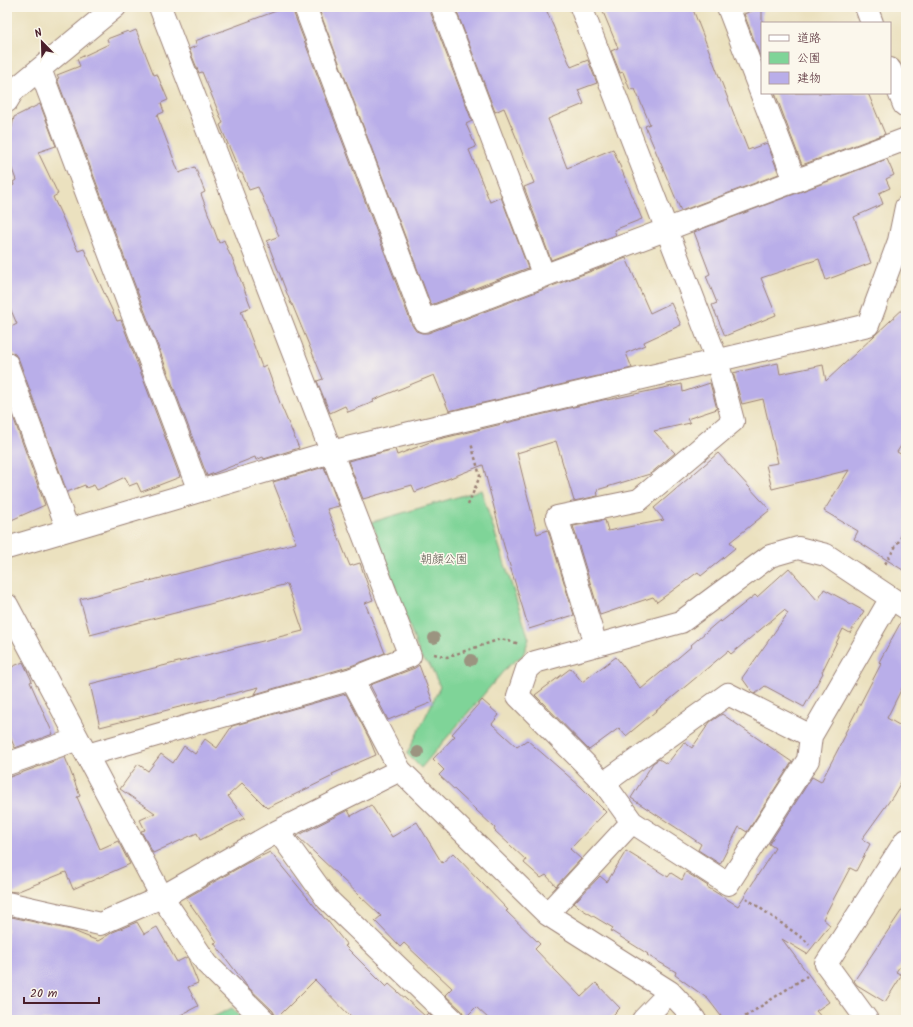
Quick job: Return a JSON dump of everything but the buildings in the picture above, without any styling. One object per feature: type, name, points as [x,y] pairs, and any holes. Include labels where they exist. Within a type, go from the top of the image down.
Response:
[{"type":"street","points":[[7,101],[13,91],[115,7]]},
{"type":"street","points":[[7,764],[82,747],[352,679],[410,656],[160,7]]},
{"type":"street","points":[[305,7],[424,321],[906,139]]},
{"type":"street","points":[[442,7],[544,276]]},
{"type":"street","points":[[582,7],[717,360],[733,421],[639,500],[557,517],[596,645]]},
{"type":"street","points":[[728,7],[761,93]]},
{"type":"street","points":[[866,7],[872,22]]},
{"type":"street","points":[[40,69],[198,491]]},
{"type":"street","points":[[891,72],[904,105],[906,106]]},
{"type":"street","points":[[762,94],[795,181]]},
{"type":"street","points":[[7,548],[331,452],[868,325],[899,241],[906,207]]},
{"type":"street","points":[[7,364],[68,530]]},
{"type":"street","points":[[798,548],[826,555],[872,585],[898,603],[811,736],[808,760],[728,884],[632,822],[604,783],[518,696],[527,669],[535,662],[681,622],[770,556],[798,548]]},
{"type":"street","points":[[10,617],[82,747],[162,897],[207,964],[264,1020]]},
{"type":"street","points":[[352,679],[400,770],[547,914],[670,992],[688,1010],[695,1020]]},
{"type":"street","points":[[604,783],[728,694],[811,736]]},
{"type":"street","points":[[7,903],[100,924],[162,897],[278,832],[400,770]]},
{"type":"street","points":[[547,914],[632,822]]},
{"type":"street","points":[[278,832],[327,899],[453,1020]]},
{"type":"street","points":[[867,1020],[826,964],[906,840]]},
{"type":"street","points":[[643,1020],[670,992]]},
{"type":"path","points":[[464,420],[480,476],[468,505]]},
{"type":"path","points":[[872,585],[906,529]]},
{"type":"path","points":[[410,656],[422,652],[447,657],[501,638],[533,648],[535,662]]},
{"type":"path","points":[[728,884],[805,940],[826,964],[740,1020]]},
{"type":"green space","name":"朝顔公園","points":[[481,490],[529,639],[523,655],[507,667],[421,768],[407,754],[440,687],[430,665],[421,658],[372,522]]},
{"type":"green space","points":[[232,1008],[244,1020],[207,1020]]}]
